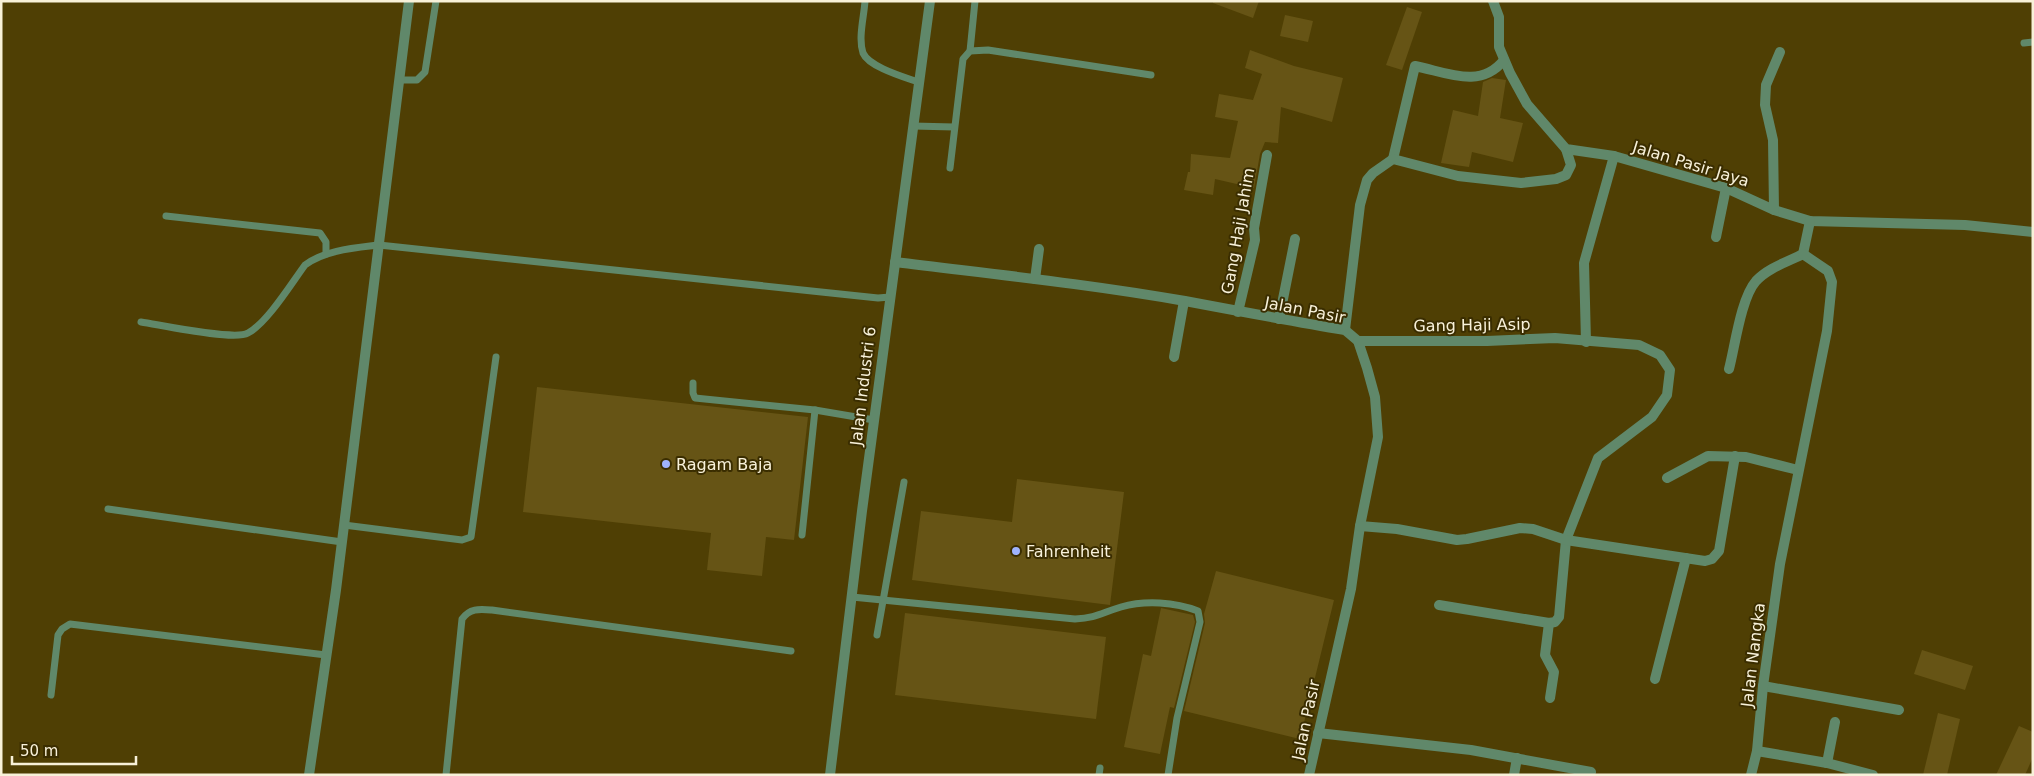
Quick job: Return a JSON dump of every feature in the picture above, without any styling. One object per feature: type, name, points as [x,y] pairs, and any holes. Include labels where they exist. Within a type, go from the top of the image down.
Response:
[{"type":"street","points":[[309,775],[342,542],[409,1]]},
{"type":"street","name":"Jalan Industri 6","points":[[830,775],[874,420],[930,1]]},
{"type":"street","points":[[1393,158],[1458,176],[1522,183],[1556,179],[1566,175],[1571,165],[1566,149],[1528,104],[1504,60],[1499,47],[1499,17],[1493,1]]},
{"type":"street","points":[[1774,210],[1773,140],[1765,105],[1766,85],[1780,52]]},
{"type":"street","points":[[1345,330],[1360,205],[1367,180],[1373,172],[1393,158],[1415,66],[1443,74],[1469,77],[1490,73],[1497,69],[1504,60]]},
{"type":"street","name":"Jalan Pasir Jaya","points":[[1566,149],[1614,156],[1726,188],[1774,210],[1810,221],[1964,226],[2033,232]]},
{"type":"street","name":"Gang Haji Jahim","points":[[1238,312],[1255,240],[1254,228],[1267,155]]},
{"type":"street","points":[[1586,342],[1584,263],[1614,156]]},
{"type":"street","points":[[1716,237],[1726,188]]},
{"type":"street","points":[[1729,369],[1746,298],[1756,282],[1770,270],[1803,254],[1810,221]]},
{"type":"street","points":[[1279,319],[1295,239]]},
{"type":"street","points":[[1035,279],[1039,249]]},
{"type":"street","name":"Jalan Nangka","points":[[1751,775],[1757,751],[1763,686],[1780,564],[1826,331],[1832,282],[1828,271],[1803,254]]},
{"type":"street","name":"Jalan Pasir","points":[[895,262],[1035,279],[1184,301],[1345,330],[1358,341],[1375,397],[1378,436],[1360,526],[1351,590],[1309,775]]},
{"type":"street","points":[[1174,357],[1184,301]]},
{"type":"street","name":"Gang Haji Asip","points":[[1358,341],[1487,341],[1555,338],[1639,345],[1660,355],[1670,370],[1667,395],[1652,417],[1598,458],[1566,540],[1559,618],[1555,622],[1549,623]]},
{"type":"street","points":[[1667,478],[1708,456],[1736,456],[1798,470]]},
{"type":"street","points":[[1360,526],[1397,529],[1457,540],[1520,528],[1566,540],[1705,561],[1712,559],[1719,551],[1736,456]]},
{"type":"street","points":[[1655,679],[1686,558]]},
{"type":"street","points":[[1439,605],[1549,623],[1545,655],[1554,672],[1550,698]]},
{"type":"street","points":[[1763,686],[1899,710]]},
{"type":"street","points":[[1827,763],[1835,722]]},
{"type":"street","points":[[1318,733],[1471,750],[1591,772]]},
{"type":"street","points":[[1757,751],[1827,763],[1873,775]]},
{"type":"street","points":[[1514,775],[1517,758]]},
{"type":"lane","points":[[399,80],[417,80],[425,72],[436,1]]},
{"type":"lane","points":[[865,1],[861,42],[864,55],[874,64],[918,82]]},
{"type":"lane","points":[[950,168],[963,59],[970,51],[975,1]]},
{"type":"lane","points":[[2024,43],[2033,42]]},
{"type":"lane","points":[[970,51],[988,50],[1151,76]]},
{"type":"lane","points":[[913,126],[954,127]]},
{"type":"lane","points":[[166,216],[320,233],[326,242],[326,254]]},
{"type":"lane","points":[[142,322],[228,335],[246,334],[259,326],[305,266],[314,258],[326,254],[378,245],[859,296],[890,297]]},
{"type":"lane","points":[[344,525],[462,540],[471,537],[496,357]]},
{"type":"lane","points":[[693,382],[695,398],[815,410],[874,420]]},
{"type":"lane","points":[[802,535],[815,410]]},
{"type":"lane","points":[[877,635],[904,482]]},
{"type":"lane","points":[[108,509],[342,542]]},
{"type":"lane","points":[[852,597],[1075,619],[1093,618],[1120,607],[1146,603],[1171,604],[1198,611],[1200,622],[1177,718],[1168,775]]},
{"type":"lane","points":[[446,775],[462,619],[467,612],[476,609],[492,610],[791,652]]},
{"type":"lane","points":[[51,695],[58,635],[62,629],[70,624],[326,655]]},
{"type":"shaded area","points":[[1,1],[2033,1],[2033,775],[1,775]]},
{"type":"building","points":[[1213,1],[1259,1],[1253,18],[1213,3]]},
{"type":"building","points":[[1407,7],[1422,12],[1402,70],[1386,65]]},
{"type":"building","points":[[1285,15],[1313,21],[1308,42],[1280,36]]},
{"type":"building","points":[[1250,50],[1294,66],[1343,78],[1332,122],[1281,107],[1278,143],[1265,142],[1260,154],[1254,188],[1215,179],[1213,195],[1184,190],[1188,172],[1190,172],[1191,154],[1230,158],[1238,121],[1215,117],[1219,94],[1253,100],[1262,74],[1245,68]]},
{"type":"building","points":[[1492,78],[1506,80],[1500,118],[1523,123],[1513,162],[1472,152],[1469,167],[1441,163],[1453,110],[1478,116],[1483,82]]},
{"type":"building","name":"Ragam Baja","points":[[537,387],[808,417],[794,540],[766,537],[762,576],[707,570],[711,533],[523,512]]},
{"type":"building","name":"Fahrenheit","points":[[1017,479],[1124,492],[1110,605],[912,580],[921,511],[1012,522]]},
{"type":"building","points":[[1216,571],[1334,600],[1300,739],[1184,711],[1205,623],[1204,614]]},
{"type":"building","points":[[1161,608],[1193,615],[1195,622],[1174,708],[1170,707],[1160,754],[1124,747],[1143,654],[1151,656]]},
{"type":"building","points":[[905,613],[1106,637],[1096,719],[895,695]]},
{"type":"building","points":[[1922,650],[1973,666],[1965,690],[1914,674]]},
{"type":"building","points":[[1938,713],[1960,719],[1947,775],[1923,775]]},
{"type":"building","points":[[2019,726],[2033,732],[2033,757],[2025,775],[1996,775]]},
{"type":"place","name":"Ragam Baja","points":[[666,464]]},
{"type":"place","name":"Fahrenheit","points":[[1016,551]]}]
